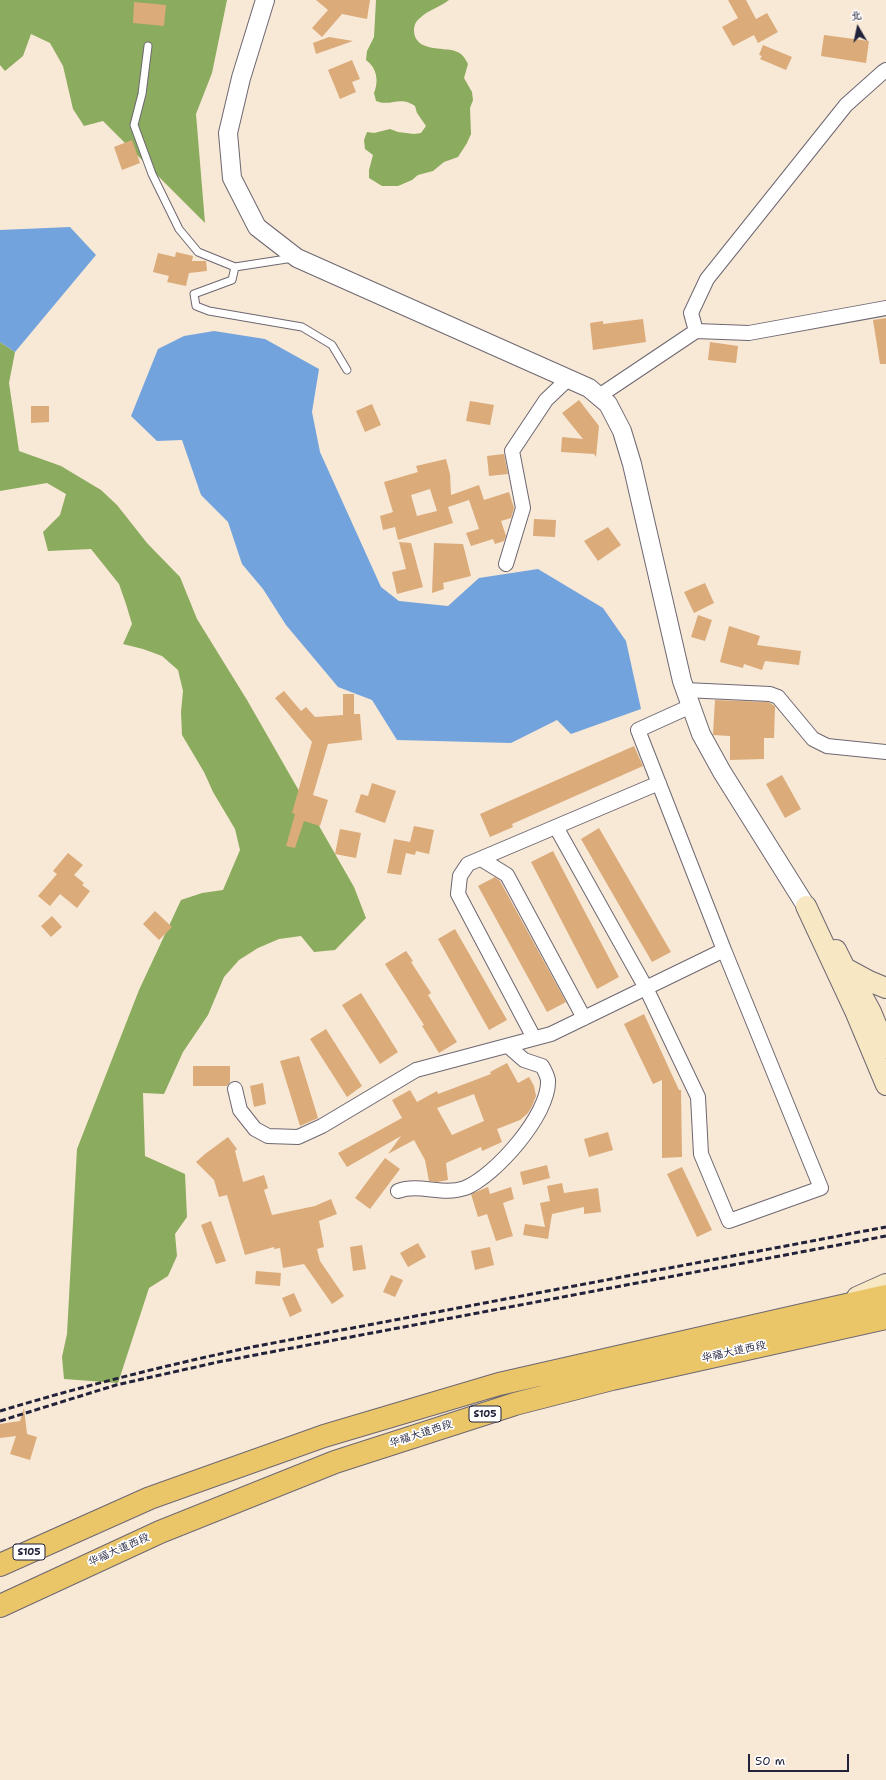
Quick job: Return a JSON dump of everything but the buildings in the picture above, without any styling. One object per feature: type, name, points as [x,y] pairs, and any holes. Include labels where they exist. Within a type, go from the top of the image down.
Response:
[{"type":"main road","points":[[806,906],[824,928],[845,968],[858,988],[871,1012],[886,1048]]},
{"type":"main road","points":[[806,906],[855,1011],[886,1085]]},
{"type":"main road","points":[[845,968],[868,981],[886,988]]},
{"type":"main road","points":[[836,1307],[886,1284]]},
{"type":"main road","name":"华福大道西段","points":[[0,1565],[150,1498],[324,1436],[499,1384],[886,1296]]},
{"type":"main road","name":"华福大道西段","points":[[0,1606],[160,1532],[335,1462],[515,1404],[612,1379],[886,1318]]},
{"type":"main road","points":[[862,1324],[886,1323]]},
{"type":"street","points":[[265,0],[241,78],[228,133],[232,178],[257,227],[297,258],[589,388],[608,404],[622,431],[632,464],[667,620],[688,698],[701,734],[722,772],[806,906]]},
{"type":"street","points":[[696,331],[691,312],[707,279],[846,105],[886,70]]},
{"type":"street","points":[[599,396],[696,331],[749,333],[886,308]]},
{"type":"street","points":[[506,564],[523,508],[512,451],[546,400],[568,379]]},
{"type":"street","points":[[556,827],[646,988],[698,1097],[701,1154],[729,1221],[821,1188],[724,950],[638,730],[688,698],[770,694],[778,697],[813,739],[827,746],[886,752]]},
{"type":"street","points":[[534,1038],[458,894],[460,876],[468,864],[659,784]]},
{"type":"street","points":[[481,859],[506,876],[584,1018]]},
{"type":"street","points":[[235,1089],[240,1110],[255,1129],[268,1136],[298,1137],[322,1126],[416,1070],[551,1034],[724,950]]},
{"type":"street","points":[[398,1191],[416,1187],[446,1191],[465,1187],[480,1180],[528,1131],[543,1103],[548,1079],[542,1066],[524,1060],[508,1046]]},
{"type":"lane","points":[[148,46],[142,94],[134,125],[152,174],[179,229],[198,252],[236,267],[297,258]]},
{"type":"lane","points":[[236,267],[232,280],[194,294],[196,306],[209,311],[302,327],[332,345],[347,370]]},
{"type":"green space","points":[[0,0],[227,0],[212,73],[196,114],[205,223],[103,121],[84,126],[73,109],[63,66],[50,43],[31,34],[23,56],[5,71],[0,65]]},
{"type":"green space","points":[[376,0],[449,0],[423,15],[415,24],[414,31],[416,38],[424,46],[455,51],[463,56],[468,64],[464,78],[472,92],[473,100],[470,108],[471,134],[458,157],[444,162],[433,171],[418,175],[412,180],[398,186],[382,186],[369,178],[369,170],[373,155],[365,149],[364,140],[367,132],[374,133],[390,129],[398,132],[414,134],[421,133],[426,126],[417,113],[415,106],[410,103],[405,101],[386,103],[376,101],[374,93],[377,79],[373,67],[366,60],[367,51],[374,37]]},
{"type":"green space","points":[[0,342],[15,352],[9,383],[19,451],[61,466],[101,490],[117,505],[147,543],[180,577],[197,619],[247,700],[354,887],[366,918],[335,950],[314,952],[301,936],[279,939],[258,948],[239,960],[224,977],[208,1015],[183,1052],[164,1094],[143,1093],[145,1156],[185,1174],[187,1217],[175,1234],[177,1256],[168,1276],[149,1288],[118,1383],[64,1379],[62,1357],[67,1334],[77,1149],[139,990],[181,900],[202,893],[223,890],[240,850],[235,829],[182,735],[181,712],[183,691],[178,670],[162,656],[123,644],[132,624],[126,604],[119,584],[91,549],[48,551],[43,532],[60,515],[66,494],[47,483],[0,491]]},
{"type":"water","points":[[70,227],[96,255],[15,352],[0,342],[0,230]]},
{"type":"water","points":[[214,331],[265,339],[319,369],[312,412],[320,452],[381,587],[399,601],[448,606],[479,578],[538,569],[603,608],[626,641],[641,709],[571,734],[557,720],[511,743],[397,740],[372,700],[338,687],[286,625],[263,589],[242,564],[228,522],[201,495],[182,440],[157,441],[131,416],[158,349],[184,336]]},
{"type":"railway","points":[[0,1411],[125,1376],[252,1347],[886,1227]]},
{"type":"railway","points":[[0,1421],[116,1385],[218,1362],[886,1236]]}]
